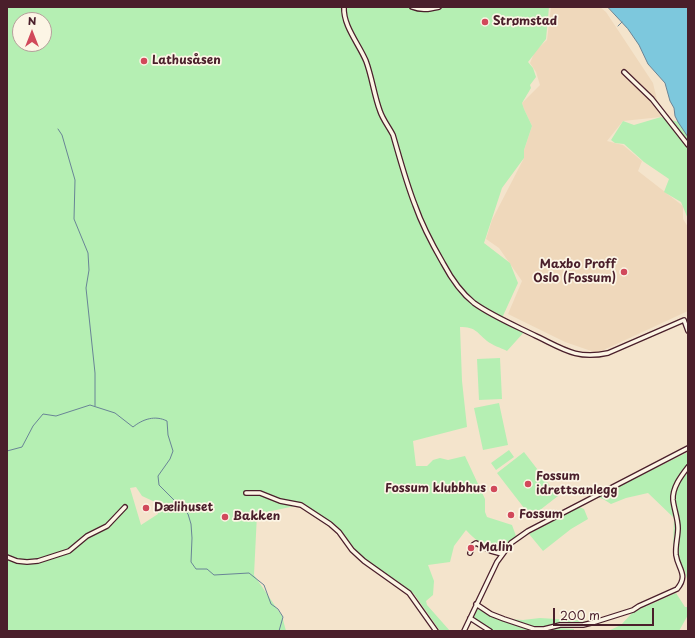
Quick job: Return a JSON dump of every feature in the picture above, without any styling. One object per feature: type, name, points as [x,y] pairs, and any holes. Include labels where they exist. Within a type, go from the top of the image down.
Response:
[{"type":"street","points":[[344,7],[347,22],[366,60],[380,111],[384,121],[393,135],[414,204],[421,221],[452,278],[468,298],[482,308],[564,349],[586,356],[596,356],[608,353],[684,320],[688,331]]},
{"type":"street","points":[[412,7],[426,10],[439,7]]},
{"type":"street","points":[[624,72],[652,99],[688,145]]},
{"type":"street","points":[[464,631],[502,554],[511,543],[528,531],[688,448]]},
{"type":"street","points":[[476,604],[491,614],[504,619],[534,629],[544,629],[560,625],[583,625],[627,612],[676,589],[681,584],[683,576],[676,554],[678,526],[673,498],[678,481],[688,468]]},
{"type":"street","points":[[246,493],[260,493],[280,501],[300,505],[330,524],[339,532],[352,550],[364,561],[409,593],[436,631]]},
{"type":"street","points":[[7,557],[17,561],[27,562],[69,551],[87,536],[107,526],[125,507]]},
{"type":"street","points":[[470,553],[474,543],[476,543],[491,551],[502,554]]},
{"type":"street","points":[[470,618],[490,631]]},
{"type":"shaded area","points":[[551,7],[600,7],[606,12],[653,83],[661,117],[623,121],[607,141],[623,145],[642,161],[638,171],[683,206],[683,219],[688,227],[688,311],[597,353],[565,342],[508,314],[522,281],[499,248],[486,239],[492,220],[524,158],[524,150],[532,126],[522,103],[540,85],[536,72],[530,63],[535,51],[547,40]]},
{"type":"green space","points":[[7,7],[549,7],[546,39],[528,62],[533,68],[536,77],[530,85],[531,88],[522,103],[532,126],[524,150],[524,158],[502,188],[484,243],[510,263],[518,283],[502,318],[525,331],[507,351],[489,342],[473,329],[460,327],[462,381],[467,427],[413,441],[416,466],[427,466],[433,460],[440,458],[448,460],[465,456],[485,499],[485,512],[487,517],[512,525],[516,536],[500,552],[482,544],[466,530],[454,546],[450,562],[428,565],[434,581],[433,595],[426,601],[427,605],[450,631],[440,631],[414,594],[396,580],[377,570],[362,558],[337,526],[300,505],[257,514],[254,575],[282,616],[286,631],[7,631]],"holes":[[[136,487],[142,496],[155,502],[158,514],[141,525],[130,488]]]},
{"type":"green space","points":[[661,117],[678,122],[688,137],[688,219],[681,202],[664,192],[669,179],[644,162],[624,144],[615,143],[611,140],[623,121],[634,125]]},
{"type":"green space","points":[[500,358],[502,399],[479,400],[477,359]]},
{"type":"green space","points":[[499,403],[508,445],[483,450],[474,408]]},
{"type":"green space","points":[[509,450],[514,457],[496,470],[491,463]]},
{"type":"green space","name":"Fossum idrettsanlegg","points":[[524,452],[558,496],[531,517],[497,473]]},
{"type":"green space","points":[[688,452],[688,583],[685,571],[673,552],[674,518],[648,493],[626,498],[611,504],[598,497]]},
{"type":"green space","points":[[579,507],[584,509],[588,519],[571,529],[543,551],[529,534]]},
{"type":"green space","points":[[676,593],[685,607],[688,607],[688,615],[679,631],[608,631],[621,625],[633,612]]},
{"type":"green space","points":[[477,608],[490,616],[533,631],[492,631],[471,617]]},
{"type":"green space","points":[[540,618],[588,621],[560,624],[543,628],[534,627],[507,619],[523,620]]},
{"type":"green space","points":[[560,628],[574,629],[574,631],[543,631]]},
{"type":"water","points":[[608,7],[688,7],[688,137],[675,116],[674,108],[670,101],[665,83],[648,64],[639,45],[628,29]]},
{"type":"waterway","points":[[618,26],[622,22]]},
{"type":"waterway","points":[[58,129],[62,135],[75,180],[74,219],[88,253],[89,270],[86,288],[95,373],[95,406]]},
{"type":"waterway","points":[[7,451],[22,447],[33,426],[43,414],[56,416],[90,405],[115,413],[133,427],[141,422],[154,418],[167,421],[168,435],[173,451],[170,459],[158,476],[159,485],[188,514],[191,524],[192,538],[191,562],[196,569],[207,569],[214,575],[249,573],[264,585],[271,604],[278,609],[283,617],[279,631]]},
{"type":"place","name":"Strømstad","points":[[485,22]]},
{"type":"place","name":"Lathusåsen","points":[[144,61]]},
{"type":"place","name":"Maxbo Proff Oslo (Fossum)","points":[[624,272]]},
{"type":"place","name":"Fossum idrettsanlegg","points":[[528,484]]},
{"type":"place","name":"Fossum klubbhus","points":[[494,489]]},
{"type":"place","name":"Dælihuset","points":[[146,508]]},
{"type":"place","name":"Fossum","points":[[511,515]]},
{"type":"place","name":"Bakken","points":[[225,517]]},
{"type":"place","name":"Malin","points":[[471,548]]}]
